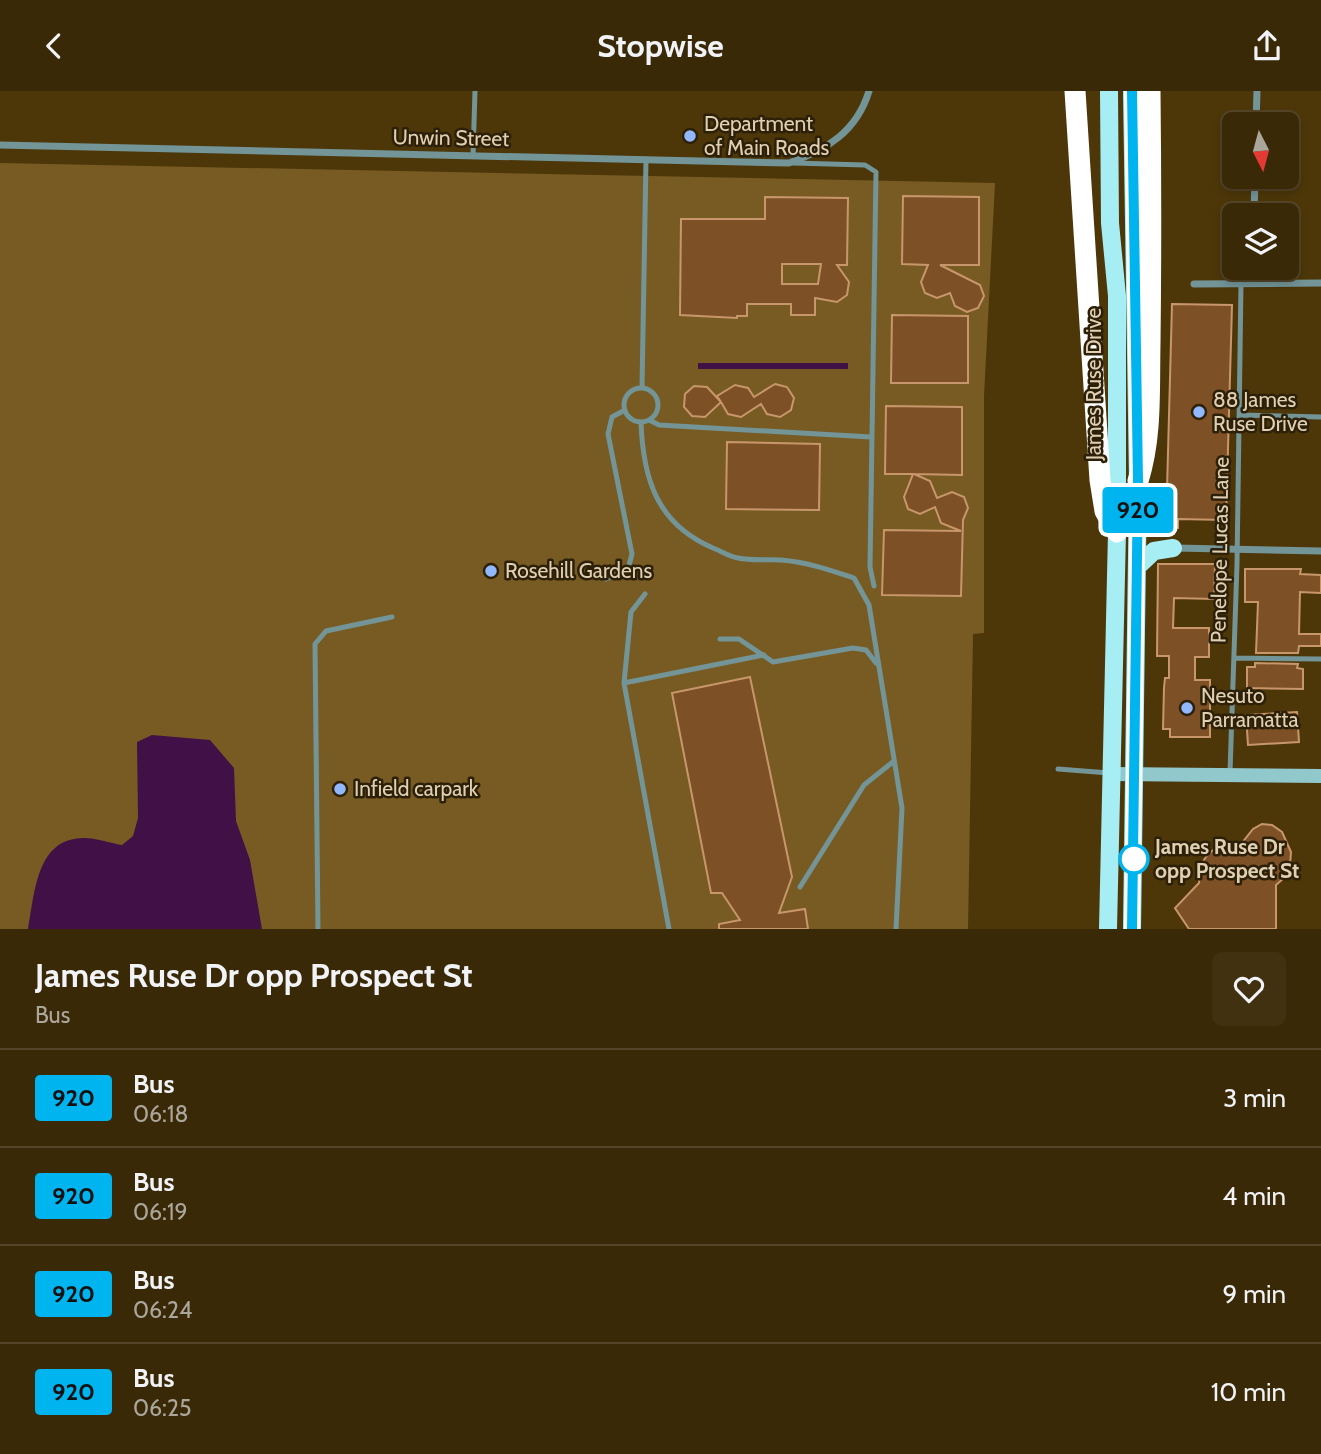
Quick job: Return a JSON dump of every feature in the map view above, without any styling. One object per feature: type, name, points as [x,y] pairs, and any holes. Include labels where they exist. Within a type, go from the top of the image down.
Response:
[{"type":"highway","points":[[1076,91],[1100,479],[1105,510],[1117,532]]},
{"type":"highway","points":[[1138,481],[1146,449],[1149,404],[1152,247],[1150,91]]},
{"type":"main road","name":"James Ruse Drive","points":[[1108,929],[1117,532],[1117,296],[1110,223],[1109,91]]},
{"type":"main road","name":"James Ruse Drive","points":[[1132,91],[1138,481],[1132,929]]},
{"type":"main road","points":[[1137,567],[1154,551],[1173,548]]},
{"type":"street","name":"Unwin Street","points":[[0,145],[789,163],[809,156],[838,140],[856,119],[869,91]]},
{"type":"street","points":[[1256,112],[1257,91]]},
{"type":"street","points":[[1194,284],[1321,283]]},
{"type":"street","points":[[1173,548],[1321,551]]},
{"type":"street","points":[[1112,774],[1321,776]]},
{"type":"lane","points":[[473,156],[475,91]]},
{"type":"lane","points":[[642,388],[646,159]]},
{"type":"lane","points":[[789,163],[866,165],[876,171],[870,566],[874,586]]},
{"type":"lane","name":"Penelope Lucas Lane","points":[[1230,776],[1238,550],[1241,283]]},
{"type":"lane","points":[[642,388],[652,392],[658,401],[657,411],[649,420],[641,422],[631,419],[625,410],[628,395],[642,388]]},
{"type":"lane","points":[[606,579],[628,569],[632,554],[608,434],[612,417],[625,410]]},
{"type":"lane","points":[[1240,415],[1321,417]]},
{"type":"lane","points":[[649,420],[659,425],[871,437]]},
{"type":"lane","points":[[641,422],[645,471],[655,497],[677,526],[703,544],[737,558],[783,560],[820,566],[854,578],[869,605],[902,808],[896,929]]},
{"type":"lane","points":[[645,594],[631,612],[624,683],[669,929]]},
{"type":"lane","points":[[318,929],[315,644],[326,631],[392,617]]},
{"type":"lane","points":[[720,639],[739,639],[773,662],[853,648],[866,650],[878,665]]},
{"type":"lane","points":[[624,683],[764,655]]},
{"type":"lane","points":[[1235,658],[1321,659]]},
{"type":"lane","points":[[800,887],[864,785],[894,761]]},
{"type":"lane","points":[[1058,769],[1112,774]]},
{"type":"shaded area","name":"Rosehill Gardens","points":[[0,163],[995,183],[984,396],[984,633],[973,634],[968,929],[0,929]]},
{"type":"shaded area","points":[[698,363],[848,363],[848,369],[698,369]]},
{"type":"shaded area","points":[[152,735],[210,740],[234,768],[236,821],[250,860],[262,929],[28,929],[36,884],[47,857],[56,847],[68,840],[84,838],[122,845],[133,836],[138,818],[137,742]]},
{"type":"building","points":[[903,196],[979,197],[979,265],[940,265],[980,285],[984,296],[978,308],[967,312],[955,306],[950,293],[937,298],[925,293],[921,282],[928,265],[902,264]]},
{"type":"building","points":[[765,197],[848,198],[847,265],[837,265],[849,282],[847,295],[837,302],[815,298],[815,315],[791,315],[791,304],[747,304],[747,316],[737,318],[680,315],[681,219],[765,219]],"holes":[[[782,264],[821,264],[818,284],[782,284]]]},
{"type":"building","name":"88 James Ruse Drive","points":[[1172,304],[1232,305],[1226,520],[1178,519],[1178,528],[1166,527]]},
{"type":"building","points":[[892,315],[968,316],[968,383],[891,383]]},
{"type":"building","points":[[775,384],[787,387],[794,398],[791,410],[780,417],[767,414],[761,404],[741,417],[728,414],[717,396],[735,385],[748,388],[754,397]]},
{"type":"building","points":[[694,386],[707,387],[721,402],[705,417],[692,416],[684,407],[685,394]]},
{"type":"building","points":[[886,406],[962,407],[962,475],[914,474],[930,481],[937,498],[952,492],[964,497],[968,508],[963,520],[961,596],[882,595],[884,530],[961,531],[941,523],[935,507],[920,514],[908,509],[904,497],[913,474],[885,474]]},
{"type":"building","points":[[727,442],[820,444],[819,510],[726,509]]},
{"type":"building","points":[[1158,564],[1215,564],[1214,599],[1174,598],[1173,628],[1209,628],[1209,657],[1195,657],[1195,680],[1210,680],[1210,737],[1170,737],[1170,729],[1163,729],[1164,688],[1165,678],[1169,678],[1169,656],[1157,656]]},
{"type":"building","points":[[1245,569],[1301,569],[1300,574],[1321,575],[1321,593],[1300,592],[1299,634],[1321,634],[1321,646],[1299,646],[1298,653],[1256,653],[1258,602],[1245,602]]},
{"type":"building","points":[[1255,663],[1298,664],[1297,668],[1303,669],[1303,689],[1247,688],[1247,667],[1255,667]]},
{"type":"building","points":[[750,677],[792,877],[779,913],[805,909],[808,929],[719,929],[719,924],[740,920],[722,893],[711,893],[672,693]]},
{"type":"building","points":[[1297,712],[1299,742],[1248,745],[1246,715]]},
{"type":"building","points":[[1262,824],[1272,825],[1282,832],[1291,852],[1290,865],[1284,878],[1276,885],[1276,929],[1189,929],[1175,908],[1199,883],[1200,866],[1208,854],[1220,845],[1241,844],[1253,829]]},
{"type":"bus line","name":"920","points":[[1132,91],[1138,481],[1132,929]]},
{"type":"place","name":"Department of Main Roads","points":[[690,136]]},
{"type":"place","name":"88 James Ruse Drive","points":[[1199,412]]},
{"type":"place","name":"Rosehill Gardens","points":[[491,571]]},
{"type":"place","name":"Nesuto Parramatta","points":[[1187,708]]},
{"type":"place","name":"Infield carpark","points":[[340,789]]},
{"type":"place","name":"James Ruse Dr opp Prospect St","points":[[1134,859]]}]
